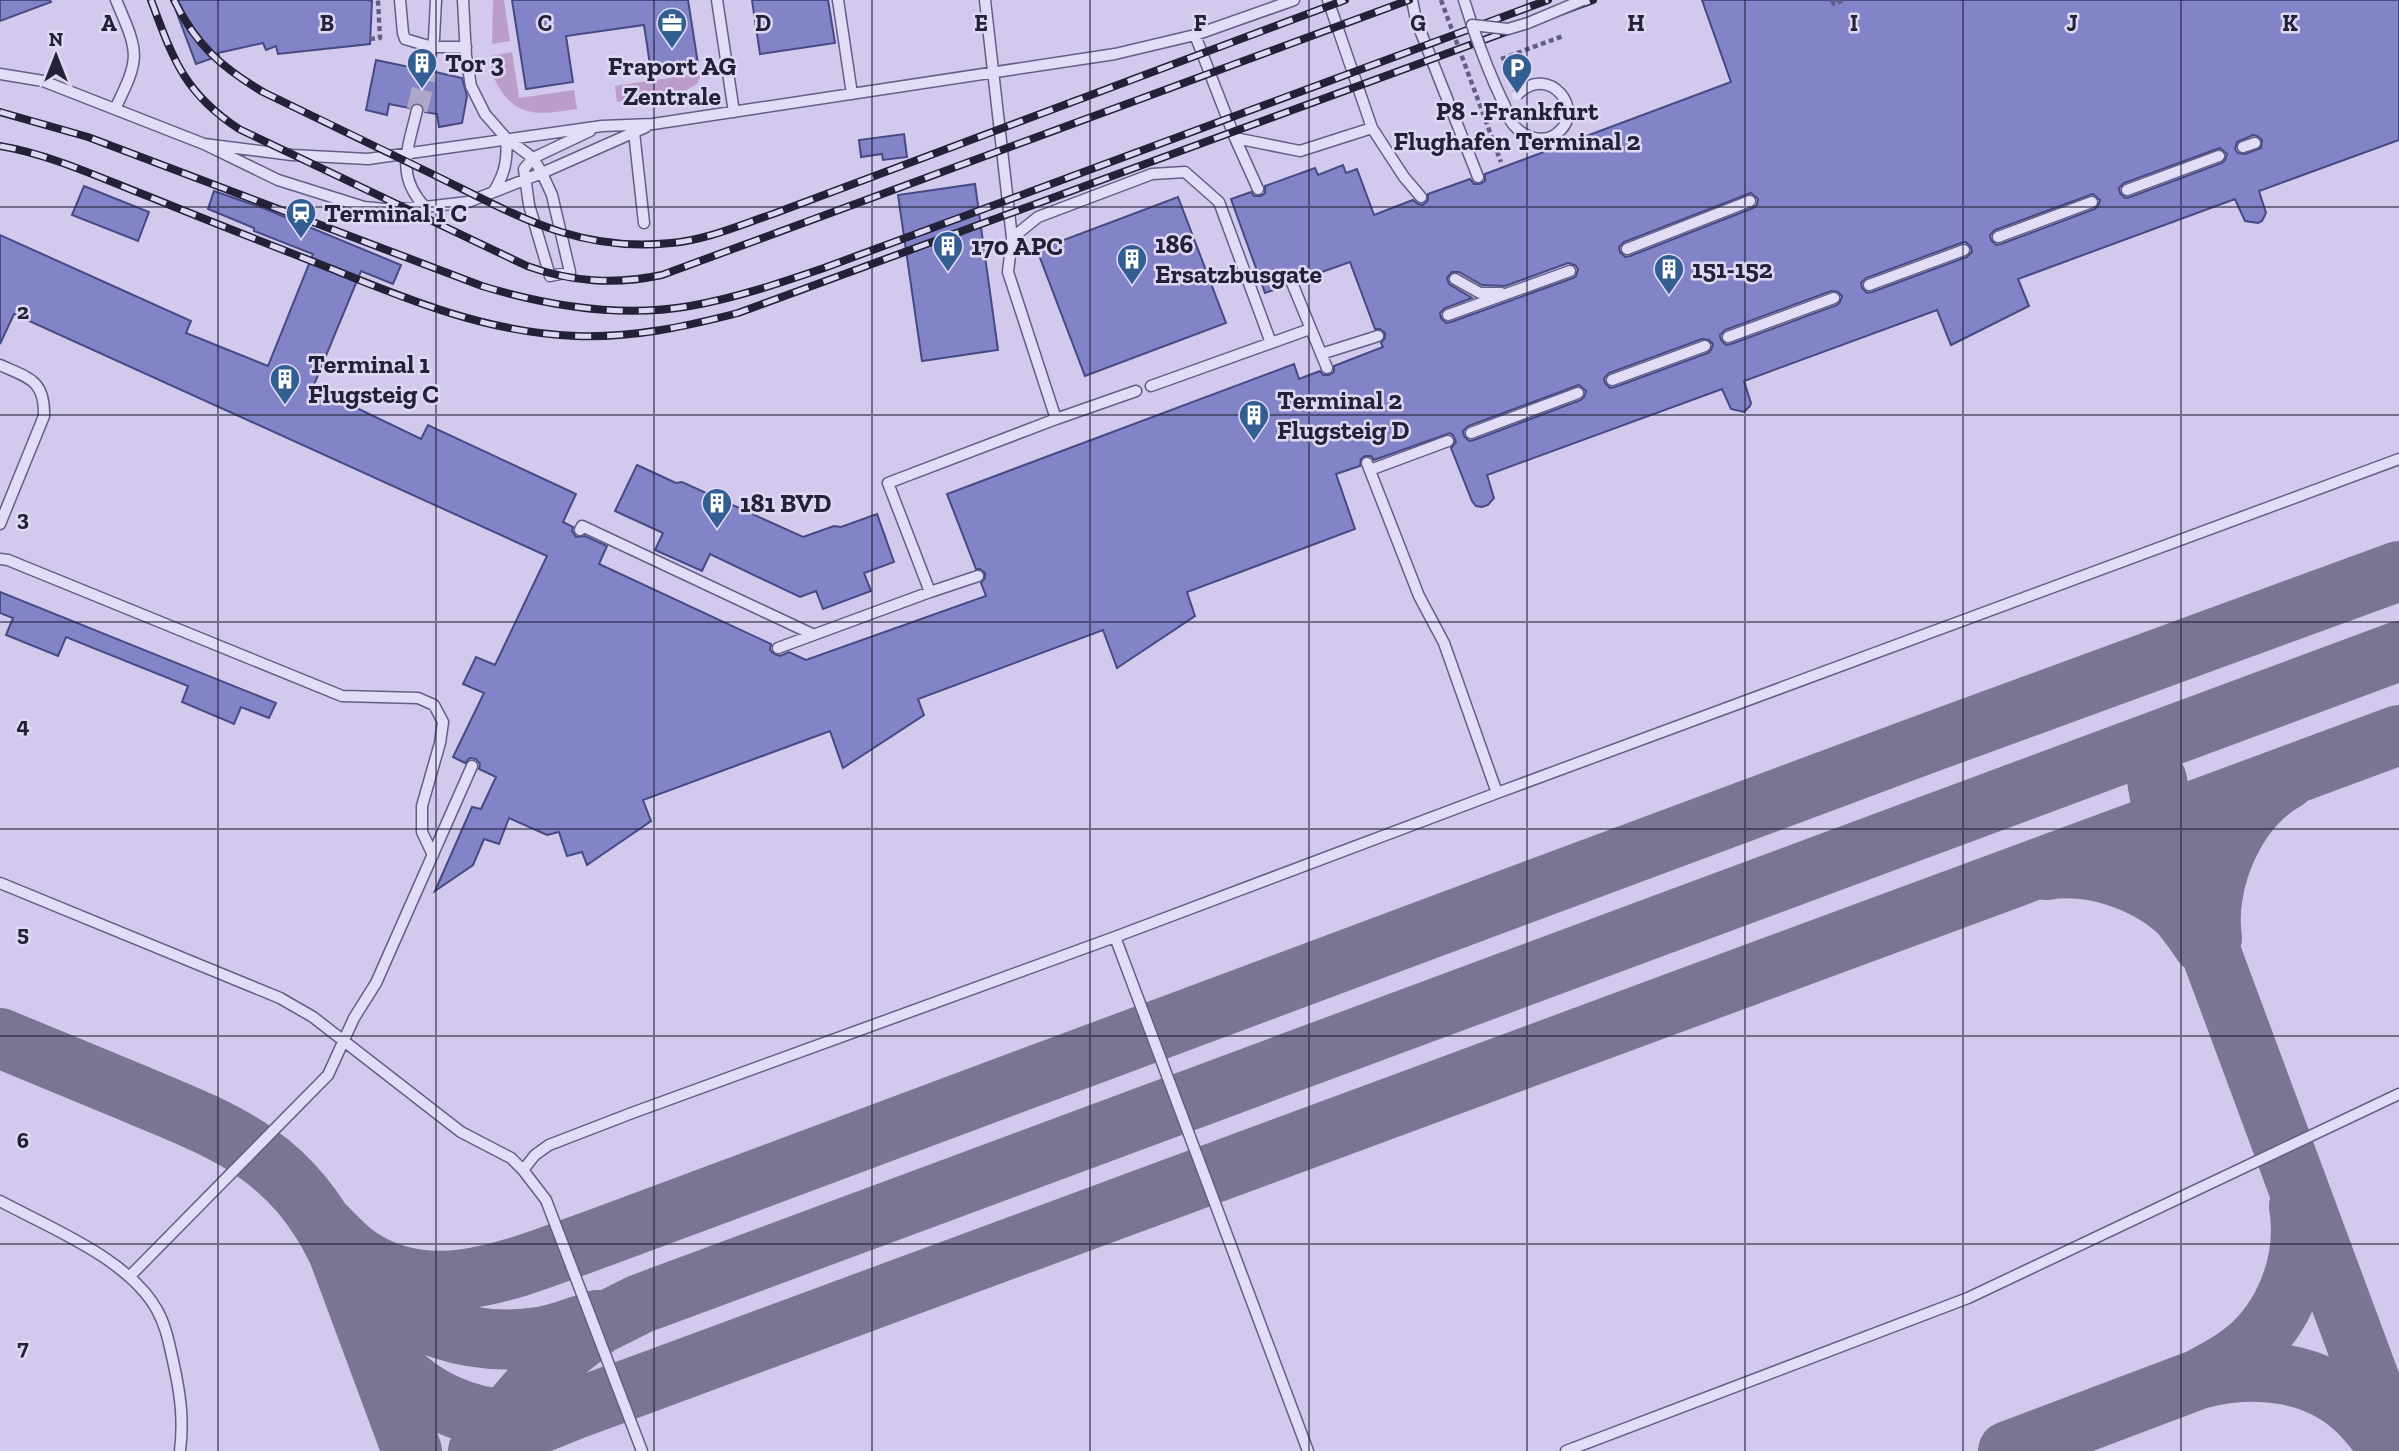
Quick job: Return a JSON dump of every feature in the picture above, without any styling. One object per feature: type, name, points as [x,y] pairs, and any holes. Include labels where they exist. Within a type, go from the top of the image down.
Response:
[{"type":"lane","points":[[115,109],[131,78],[135,52],[116,0]]},
{"type":"lane","points":[[400,0],[405,39],[432,47],[466,47]]},
{"type":"lane","points":[[427,71],[436,0]]},
{"type":"lane","points":[[463,0],[471,86],[485,114],[506,138],[533,158],[552,195],[570,272],[550,276],[529,205],[524,169],[533,158],[601,126]]},
{"type":"lane","points":[[717,0],[734,112]]},
{"type":"lane","points":[[838,0],[852,94]]},
{"type":"lane","points":[[985,0],[1012,238],[1008,272],[1056,419]]},
{"type":"lane","points":[[204,144],[368,159],[601,126],[653,124],[1115,54],[1195,35],[1294,0]]},
{"type":"lane","points":[[1328,0],[1372,128],[1404,177],[1421,197]]},
{"type":"lane","points":[[1412,0],[1416,20],[1478,177]]},
{"type":"lane","points":[[1464,0],[1492,81],[1511,121],[1531,138],[1543,139],[1554,136],[1567,121],[1568,108],[1564,97],[1556,89],[1546,84],[1535,84],[1517,95]]},
{"type":"lane","points":[[1472,25],[1508,29],[1583,0]]},
{"type":"lane","points":[[1195,35],[1258,189]]},
{"type":"lane","points":[[0,74],[43,81],[204,144],[278,180],[374,208],[425,207],[468,202],[653,124]]},
{"type":"lane","points":[[418,110],[407,153],[407,179],[414,195],[425,207]]},
{"type":"lane","points":[[1235,138],[1300,151],[1372,128]]},
{"type":"lane","points":[[634,132],[644,223]]},
{"type":"lane","points":[[493,192],[505,167],[506,138]]},
{"type":"lane","points":[[2243,147],[2255,142]]},
{"type":"lane","points":[[2127,190],[2219,156]]},
{"type":"lane","points":[[1012,238],[1038,217],[1152,174],[1185,172],[1219,202],[1271,343]]},
{"type":"lane","points":[[1627,249],[1750,201]]},
{"type":"lane","points":[[1998,237],[2092,202]]},
{"type":"lane","points":[[1869,285],[1964,250]]},
{"type":"lane","points":[[1448,315],[1570,271]]},
{"type":"lane","points":[[1455,279],[1480,293],[1507,293]]},
{"type":"lane","points":[[1292,283],[1327,368]]},
{"type":"lane","points":[[1728,337],[1834,298]]},
{"type":"lane","points":[[1151,386],[1310,329]]},
{"type":"lane","points":[[1321,354],[1378,337]]},
{"type":"lane","points":[[1612,380],[1705,346]]},
{"type":"lane","points":[[0,365],[38,386],[44,399],[44,416],[0,524]]},
{"type":"lane","points":[[930,592],[888,483],[1136,391]]},
{"type":"lane","points":[[1471,433],[1578,393]]},
{"type":"lane","points":[[1448,441],[1368,467],[1419,596],[1444,643],[1497,793]]},
{"type":"lane","points":[[523,1170],[535,1155],[549,1145],[2399,459]]},
{"type":"lane","points":[[580,530],[582,526],[812,634]]},
{"type":"lane","points":[[0,559],[342,696],[418,698],[434,705],[443,722],[440,743],[422,806],[422,832],[433,855]]},
{"type":"lane","points":[[778,648],[978,576]]},
{"type":"lane","points":[[130,1276],[328,1075],[354,1018],[376,983],[472,766]]},
{"type":"lane","points":[[0,883],[280,998],[313,1017],[461,1132],[498,1150],[523,1170],[546,1200],[642,1451]]},
{"type":"lane","points":[[1115,937],[1308,1451]]},
{"type":"lane","points":[[1566,1451],[1968,1298],[2399,1094]]},
{"type":"lane","points":[[0,1201],[90,1250],[130,1276],[149,1297],[166,1330],[182,1410],[180,1451]]},
{"type":"path","points":[[370,39],[380,38],[378,0]]},
{"type":"path","points":[[1441,0],[1501,162]]},
{"type":"path","points":[[1832,0],[1834,4],[1844,0]]},
{"type":"path","points":[[1491,62],[1563,36]]},
{"type":"path","points":[[1467,71],[1479,66]]},
{"type":"shaded area","points":[[493,0],[504,0],[510,41],[492,44]]},
{"type":"shaded area","points":[[512,52],[519,98],[574,90],[577,109],[536,113],[526,111],[509,101],[495,79],[491,56]]},
{"type":"shaded area","points":[[702,73],[697,84],[683,92],[617,102],[615,86]]},
{"type":"building","points":[[0,0],[50,0],[51,2],[0,21]]},
{"type":"building","points":[[172,0],[368,0],[372,1],[370,44],[278,54],[276,46],[266,50],[263,43],[218,53],[219,56],[196,64]]},
{"type":"building","name":"Fraport AG Zentrale","points":[[512,0],[688,0],[698,64],[651,71],[644,25],[566,36],[573,82],[526,89]]},
{"type":"building","points":[[752,0],[828,0],[835,43],[760,54]]},
{"type":"building","name":"Terminal 2 Flugsteig D","points":[[1702,0],[2399,0],[2399,140],[2259,191],[2266,213],[2258,223],[2245,221],[2235,199],[2018,279],[2029,306],[1951,345],[1937,310],[1744,381],[1751,403],[1744,412],[1731,409],[1722,389],[1487,475],[1494,498],[1482,507],[1476,506],[1472,501],[1451,448],[1456,442],[1450,433],[1374,460],[1371,456],[1365,456],[1361,459],[1360,466],[1336,474],[1355,529],[1187,592],[1195,616],[1117,668],[1103,630],[918,699],[924,715],[843,768],[830,731],[643,800],[651,821],[587,865],[582,852],[567,856],[559,832],[547,835],[509,818],[499,844],[484,839],[473,865],[435,891],[472,807],[481,809],[496,777],[479,769],[480,764],[476,759],[470,758],[465,763],[453,757],[484,693],[463,684],[476,657],[495,665],[547,556],[14,314],[0,344],[0,235],[191,321],[186,333],[268,366],[313,254],[254,231],[254,228],[208,209],[214,191],[263,208],[401,265],[393,284],[361,271],[313,387],[421,439],[428,425],[576,494],[563,522],[573,527],[572,531],[576,537],[585,536],[607,546],[599,564],[771,644],[770,650],[774,654],[780,656],[789,652],[806,660],[986,596],[981,583],[985,573],[976,569],[947,494],[1294,364],[1299,379],[1320,371],[1323,375],[1329,375],[1334,372],[1334,366],[1383,347],[1381,343],[1385,333],[1375,329],[1350,262],[1299,280],[1296,276],[1290,276],[1285,279],[1285,286],[1265,293],[1231,199],[1251,192],[1254,196],[1261,196],[1265,193],[1265,186],[1315,168],[1318,175],[1343,165],[1346,173],[1357,169],[1374,215],[1413,200],[1423,205],[1428,200],[1428,194],[1470,179],[1474,184],[1480,184],[1485,181],[1485,174],[1731,82]],"holes":[[[2253,135],[2262,140],[2261,148],[2245,154],[2238,153],[2235,149],[2237,142]],[[2220,148],[2227,154],[2222,163],[2130,197],[2125,198],[2119,188],[2124,183]],[[1751,193],[1758,199],[1753,208],[1630,256],[1625,257],[1619,247],[1624,242]],[[2093,194],[2100,200],[2095,209],[2001,244],[1996,245],[1990,235],[1995,230]],[[1966,242],[1971,247],[1972,252],[1967,257],[1872,292],[1867,293],[1861,283],[1866,278],[1961,243]],[[1568,263],[1578,269],[1573,278],[1451,322],[1446,323],[1441,318],[1440,313],[1445,308],[1472,298],[1449,284],[1447,278],[1452,272],[1459,272],[1482,285],[1505,286]],[[1831,291],[1842,296],[1837,305],[1731,344],[1726,345],[1720,335],[1725,330]],[[1702,339],[1713,344],[1708,353],[1615,387],[1610,388],[1604,378],[1609,373]],[[1579,385],[1586,391],[1581,400],[1474,440],[1469,441],[1463,431],[1468,426]]]},
{"type":"building","name":"Tor 3","points":[[376,60],[419,69],[421,76],[426,79],[432,77],[435,72],[462,78],[467,96],[462,123],[439,127],[437,114],[425,112],[423,105],[418,102],[409,108],[389,104],[387,115],[366,110]]},
{"type":"building","points":[[904,134],[907,157],[883,160],[882,154],[861,157],[859,140]]},
{"type":"building","name":"170 APC","points":[[975,184],[998,350],[922,361],[898,195]]},
{"type":"building","points":[[84,186],[149,212],[138,241],[72,215]]},
{"type":"building","name":"186 Ersatzbusgate","points":[[1178,197],[1226,323],[1085,376],[1037,250]]},
{"type":"building","name":"181 BVD","points":[[637,465],[676,483],[682,482],[803,537],[877,514],[894,562],[864,573],[871,591],[823,609],[816,591],[800,597],[710,554],[702,571],[655,550],[663,533],[615,511]]},
{"type":"building","points":[[0,592],[276,703],[269,718],[241,707],[234,724],[182,702],[188,686],[66,637],[58,656],[6,635],[13,618],[0,613]]},
{"type":"taxiway","points":[[325,1226],[356,1255],[385,1271],[416,1279],[447,1281],[479,1277],[542,1259],[1931,742],[2399,571]]},
{"type":"taxiway","points":[[478,1451],[558,1357],[598,1325],[640,1304],[2399,651]]},
{"type":"taxiway","points":[[491,1448],[513,1434],[578,1408],[2399,735]]},
{"type":"taxiway","points":[[2157,780],[2164,821],[2193,904],[2396,1451]]},
{"type":"taxiway","points":[[2212,938],[2213,894],[2227,848],[2252,809],[2286,780]]},
{"type":"taxiway","points":[[2046,870],[2080,869],[2132,882],[2177,910],[2203,944]]},
{"type":"taxiway","points":[[0,1038],[198,1121],[227,1135],[277,1169],[320,1219],[338,1252],[412,1451]]},
{"type":"taxiway","points":[[2008,1451],[2199,1379],[2253,1344],[2276,1315],[2292,1281],[2300,1244],[2299,1206]]},
{"type":"taxiway","points":[[357,1274],[375,1292],[417,1319],[465,1335],[490,1339],[540,1337],[597,1320]]},
{"type":"taxiway","points":[[378,1346],[392,1365],[409,1381],[447,1405],[491,1418],[537,1419]]},
{"type":"taxiway","points":[[2203,1378],[2266,1372],[2307,1380],[2344,1399],[2364,1417],[2388,1447]]},
{"type":"tunnel","points":[[417,110],[427,71]]},
{"type":"railway","points":[[151,0],[174,57],[193,88],[220,116],[239,129],[527,266],[560,276],[610,281],[662,275],[1409,0]]},
{"type":"railway","points":[[174,0],[191,30],[211,54],[263,92],[546,227],[574,236],[636,245],[684,241],[773,214],[1345,0]]},
{"type":"railway","points":[[0,112],[88,137],[482,286],[559,304],[638,311],[690,306],[724,299],[824,268],[1548,0]]},
{"type":"railway","points":[[0,146],[40,155],[79,169],[391,293],[451,313],[544,334],[617,335],[678,327],[738,313],[1593,0]]},
{"type":"place","name":"Fraport AG Zentrale","points":[[672,50]]},
{"type":"place","name":"Tor 3","points":[[422,90]]},
{"type":"place","name":"P8 - Frankfurt Flughafen Terminal 2","points":[[1517,95]]},
{"type":"place","name":"Terminal 1 C","points":[[301,240]]},
{"type":"place","name":"170 APC","points":[[948,273]]},
{"type":"place","name":"186 Ersatzbusgate","points":[[1132,286]]},
{"type":"place","name":"151-152","points":[[1669,296]]},
{"type":"place","name":"Terminal 1 Flugsteig C","points":[[285,406]]},
{"type":"place","name":"Terminal 2 Flugsteig D","points":[[1254,442]]},
{"type":"place","name":"181 BVD","points":[[717,530]]}]
